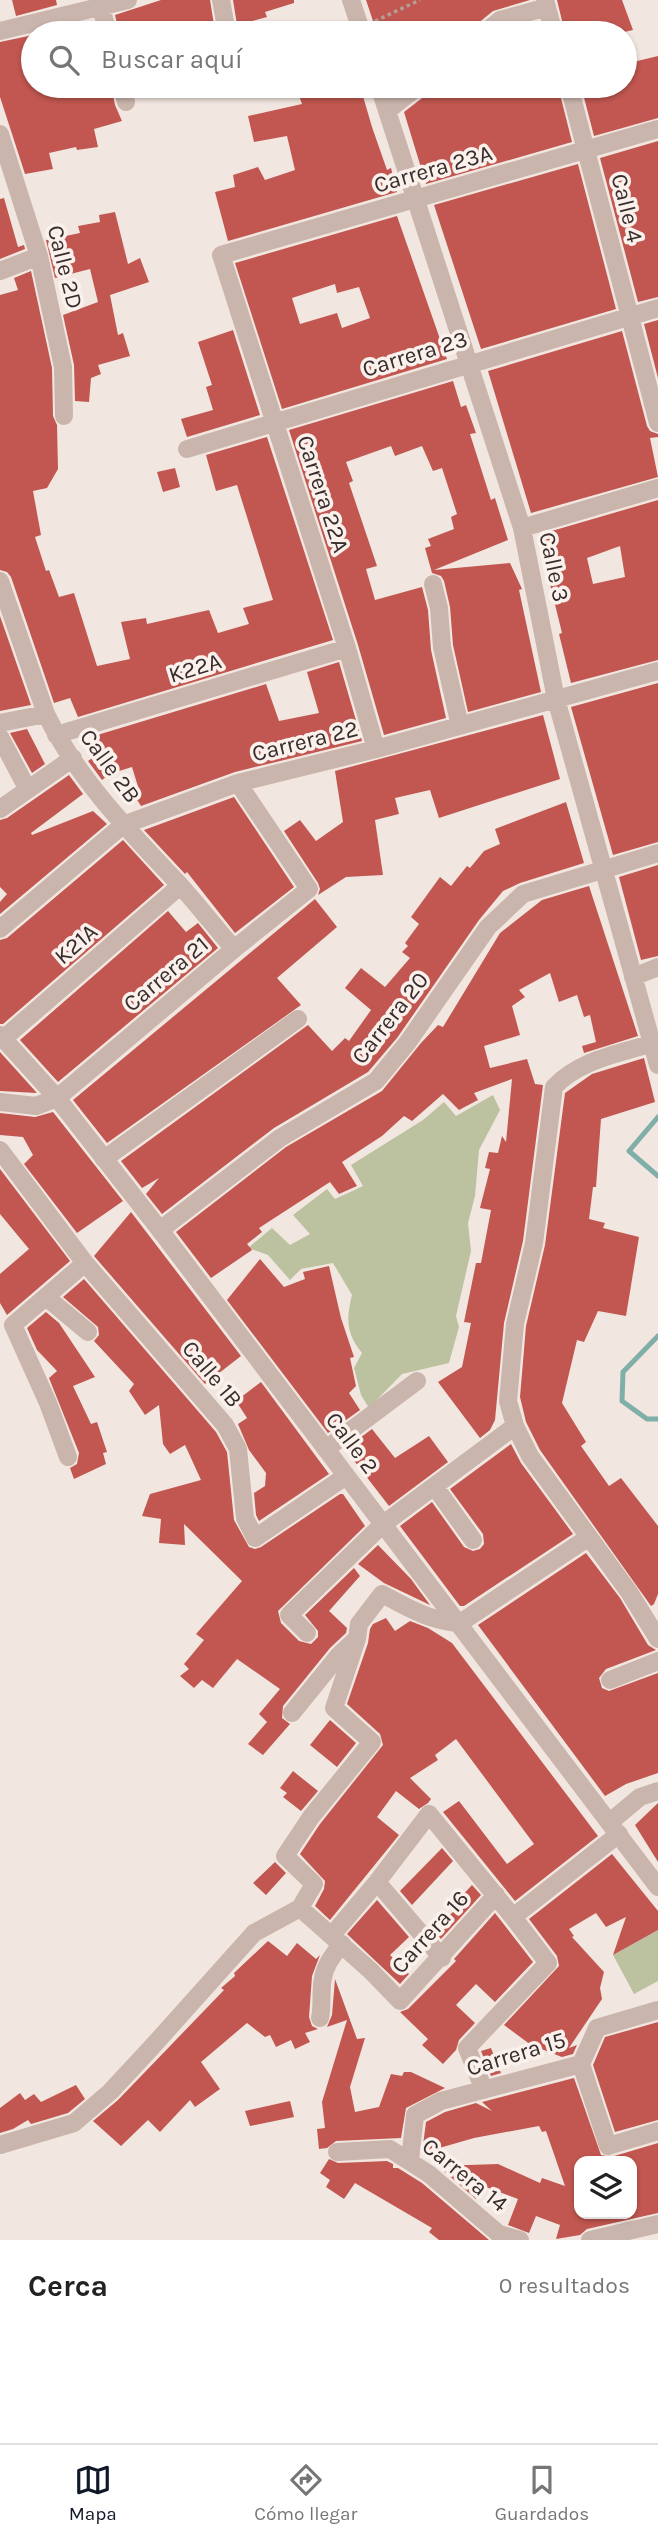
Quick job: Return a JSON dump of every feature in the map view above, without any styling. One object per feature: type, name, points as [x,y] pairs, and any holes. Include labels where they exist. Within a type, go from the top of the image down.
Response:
[{"type":"street","points":[[37,21],[100,4],[128,0]]},
{"type":"street","points":[[220,0],[224,21]]},
{"type":"street","points":[[351,0],[358,21]]},
{"type":"street","points":[[499,21],[546,3],[551,21]]},
{"type":"street","points":[[100,4],[105,21]]},
{"type":"street","points":[[0,31],[21,25]]},
{"type":"street","name":"Calle 3","points":[[383,98],[522,528],[556,699],[658,1065]]},
{"type":"street","points":[[387,111],[404,98]]},
{"type":"street","name":"Calle 4","points":[[572,98],[658,423]]},
{"type":"street","name":"Carrera 23A","points":[[221,255],[658,130]]},
{"type":"street","name":"Calle 2D","points":[[0,134],[39,256],[63,367],[64,416]]},
{"type":"street","name":"Carrera 22A","points":[[221,255],[347,648],[376,749]]},
{"type":"street","points":[[0,271],[39,256]]},
{"type":"street","name":"Carrera 23","points":[[187,449],[658,308]]},
{"type":"street","points":[[522,528],[658,488]]},
{"type":"street","points":[[433,584],[439,608],[442,647],[460,726]]},
{"type":"street","name":"Calle 2B","points":[[1,589],[56,735],[123,825],[234,948]]},
{"type":"street","name":"K22A","points":[[56,735],[347,648]]},
{"type":"street","name":"Carrera 22","points":[[0,929],[123,825],[238,783],[376,749],[658,671]]},
{"type":"street","points":[[0,723],[46,714]]},
{"type":"street","points":[[0,737],[27,788]]},
{"type":"street","points":[[0,809],[73,758]]},
{"type":"street","name":"Carrera 21","points":[[57,1098],[234,948],[309,890],[238,783]]},
{"type":"street","name":"Carrera 20","points":[[160,1230],[280,1138],[376,1081],[408,1042],[488,928],[523,894],[658,853]]},
{"type":"street","name":"K21A","points":[[1,1037],[180,886]]},
{"type":"street","points":[[633,977],[658,967]]},
{"type":"street","points":[[104,1159],[299,1019]]},
{"type":"street","name":"Calle 2","points":[[1,1037],[57,1098],[160,1230],[658,1886]]},
{"type":"street","points":[[653,1044],[583,1065],[566,1075],[554,1087],[534,1243],[523,1282],[510,1364],[508,1401],[515,1426],[530,1456],[629,1592],[658,1639]]},
{"type":"street","points":[[0,1101],[36,1106],[57,1098]]},
{"type":"street","points":[[0,1150],[85,1262],[13,1325],[48,1403],[68,1457]]},
{"type":"street","name":"Calle 1B","points":[[85,1262],[225,1425],[238,1449],[245,1518],[255,1538],[346,1476]]},
{"type":"street","points":[[46,1297],[88,1332]]},
{"type":"street","points":[[326,1449],[416,1381]]},
{"type":"street","points":[[307,1633],[289,1615],[382,1525],[515,1426]]},
{"type":"street","points":[[435,1487],[473,1540]]},
{"type":"street","points":[[0,2145],[74,2123],[110,2092],[151,2049],[254,1933],[300,1908],[314,1884],[285,1856],[311,1816],[372,1742],[334,1708],[357,1639],[359,1624],[382,1594],[441,1622],[460,1623],[589,1537]]},
{"type":"street","points":[[292,1713],[339,1655],[357,1639]]},
{"type":"street","points":[[610,1680],[658,1661]]},
{"type":"street","points":[[513,1917],[614,1828],[640,1797],[658,1791]]},
{"type":"street","points":[[320,2018],[323,1977],[334,1954],[337,1939],[429,1814],[548,1963],[467,2048],[484,2090]]},
{"type":"street","points":[[377,1882],[442,1958]]},
{"type":"street","name":"Carrera 16","points":[[337,1939],[400,2001],[442,1958],[496,1895]]},
{"type":"street","points":[[300,1908],[337,1939]]},
{"type":"street","name":"Carrera 15","points":[[410,2160],[415,2115],[441,2101],[580,2064],[597,2028],[658,2010]]},
{"type":"street","points":[[580,2064],[608,2146],[658,2131]]},
{"type":"street","name":"Carrera 14","points":[[337,2152],[390,2149],[410,2160],[499,2238],[520,2240]]},
{"type":"street","points":[[590,2240],[658,2224]]},
{"type":"path","points":[[380,21],[420,0]]},
{"type":"green space","points":[[493,1095],[500,1110],[479,1150],[475,1196],[468,1223],[471,1251],[456,1316],[459,1327],[449,1363],[402,1374],[369,1408],[361,1395],[354,1368],[362,1353],[350,1332],[349,1311],[352,1295],[333,1263],[301,1269],[290,1280],[268,1255],[248,1248],[272,1228],[290,1245],[310,1234],[293,1215],[327,1189],[335,1199],[363,1186],[351,1165],[423,1120],[444,1102],[456,1116]]},
{"type":"green space","points":[[658,1930],[658,1981],[634,1994],[613,1955]]},
{"type":"building","points":[[12,0],[56,0],[57,5],[16,16]]},
{"type":"building","points":[[161,0],[210,0],[213,21],[116,21],[115,15]]},
{"type":"building","points":[[233,0],[294,0],[294,3],[265,12],[267,17],[236,21]]},
{"type":"building","points":[[366,0],[530,0],[493,11],[481,21],[373,21]]},
{"type":"building","points":[[557,0],[622,0],[630,21],[562,21]]},
{"type":"building","points":[[21,38],[21,98],[114,98],[122,121],[94,129],[98,147],[77,150],[76,147],[49,153],[53,169],[25,174],[0,97],[0,42]]},
{"type":"building","points":[[658,56],[658,118],[594,136],[584,98],[637,98],[637,61]]},
{"type":"building","points":[[300,98],[364,98],[387,170],[391,168],[397,192],[228,241],[215,192],[235,187],[233,175],[258,167],[265,180],[295,170],[287,136],[254,142],[248,116],[302,104]]},
{"type":"building","points":[[422,98],[561,98],[572,142],[426,184],[404,112]]},
{"type":"building","points":[[658,141],[658,297],[638,302],[600,158]]},
{"type":"building","points":[[578,164],[616,309],[481,349],[434,205]]},
{"type":"building","points":[[4,198],[18,247],[24,245],[25,249],[0,259],[0,199]]},
{"type":"building","points":[[115,212],[128,264],[140,258],[149,282],[110,295],[118,335],[123,333],[130,356],[98,365],[101,374],[91,378],[89,402],[75,401],[74,365],[63,315],[98,302],[90,269],[55,278],[46,240],[80,233],[78,226],[100,222],[99,215]]},
{"type":"building","points":[[397,216],[447,359],[282,409],[235,263]],"holes":[[[335,284],[337,293],[359,287],[370,318],[342,328],[337,313],[300,324],[292,298]]]},
{"type":"building","points":[[31,271],[52,368],[58,469],[47,488],[33,491],[41,535],[35,537],[46,571],[49,570],[59,597],[74,593],[97,666],[130,659],[121,622],[146,618],[147,624],[209,610],[218,633],[249,624],[243,608],[273,600],[237,485],[216,491],[206,455],[267,437],[333,640],[78,717],[70,698],[54,703],[11,577],[0,570],[0,295],[18,290],[14,278]]},
{"type":"building","points":[[658,320],[658,378],[644,324]]},
{"type":"building","points":[[233,330],[260,415],[187,437],[181,419],[213,410],[206,387],[212,385],[198,342]]},
{"type":"building","points":[[622,331],[647,426],[650,431],[658,434],[658,437],[650,438],[658,477],[531,513],[488,371]]},
{"type":"building","points":[[453,381],[461,407],[466,405],[476,433],[470,434],[491,500],[495,498],[508,540],[434,570],[510,563],[522,589],[519,590],[541,692],[468,712],[453,645],[450,607],[444,581],[441,576],[432,573],[425,548],[431,546],[428,539],[454,529],[451,517],[457,514],[442,468],[433,471],[422,446],[395,456],[391,446],[346,462],[353,481],[349,483],[377,566],[366,569],[375,600],[422,587],[428,610],[431,650],[446,718],[384,735],[289,430]]},
{"type":"building","points":[[175,468],[180,487],[163,492],[157,472]]},
{"type":"building","points":[[658,500],[658,660],[571,683],[538,535]],"holes":[[[620,546],[625,577],[593,584],[587,558]]]},
{"type":"building","points":[[0,616],[31,705],[0,711]]},
{"type":"building","points":[[339,662],[362,741],[235,772],[141,806],[134,795],[140,793],[132,767],[119,771],[118,768],[102,780],[88,761],[101,752],[94,744],[94,736],[266,684],[279,721],[319,713],[307,672]]},
{"type":"building","points":[[658,683],[658,842],[613,855],[571,707]]},
{"type":"building","points":[[543,715],[560,779],[439,818],[430,790],[395,798],[399,814],[375,820],[383,875],[346,877],[318,895],[318,883],[284,831],[300,820],[316,841],[343,822],[335,771]]},
{"type":"building","points":[[27,729],[45,764],[32,773],[10,733]]},
{"type":"building","points":[[69,775],[83,794],[31,833],[32,835],[93,811],[107,824],[0,914],[0,902],[7,894],[0,887],[0,820],[7,818]]},
{"type":"building","points":[[234,797],[294,887],[235,933],[187,872],[185,874],[144,830]]},
{"type":"building","points":[[566,802],[584,863],[503,891],[479,920],[397,1038],[368,1072],[274,1128],[162,1214],[146,1194],[159,1178],[142,1188],[121,1161],[308,1025],[332,1051],[345,1038],[349,1041],[371,1010],[345,988],[361,968],[385,987],[410,958],[402,952],[408,946],[405,943],[419,924],[411,917],[440,877],[451,886],[484,851],[500,844],[495,829]]},
{"type":"building","points":[[123,840],[164,885],[0,1024],[0,940],[7,938]]},
{"type":"building","points":[[658,865],[658,956],[641,960],[619,877]]},
{"type":"building","points":[[589,886],[638,1036],[584,1053],[582,1046],[596,1042],[590,1015],[584,1017],[577,995],[559,1002],[550,973],[519,990],[525,997],[512,1006],[520,1035],[484,1046],[490,1068],[527,1059],[535,1084],[543,1085],[523,1241],[504,1323],[495,1420],[490,1430],[480,1438],[438,1382],[462,1367],[471,1323],[464,1322],[476,1263],[481,1263],[491,1210],[480,1208],[490,1169],[485,1168],[489,1152],[498,1153],[502,1136],[506,1142],[512,1079],[474,1093],[478,1100],[459,1110],[443,1094],[412,1121],[404,1116],[382,1136],[342,1162],[357,1186],[339,1194],[330,1182],[259,1228],[262,1232],[247,1244],[252,1250],[211,1278],[176,1232],[286,1147],[382,1091],[438,1025],[443,1027],[500,933],[542,900]]},
{"type":"building","points":[[315,899],[337,927],[277,978],[301,1005],[107,1143],[73,1100]]},
{"type":"building","points":[[168,911],[186,932],[198,923],[218,948],[58,1082],[20,1040]]},
{"type":"building","points":[[0,1052],[37,1093],[0,1091]]},
{"type":"building","points":[[644,1058],[655,1102],[601,1119],[596,1187],[593,1187],[589,1219],[605,1223],[603,1228],[639,1237],[626,1316],[598,1311],[584,1342],[577,1340],[562,1403],[586,1442],[581,1446],[609,1486],[621,1478],[658,1526],[658,1594],[651,1606],[540,1450],[526,1422],[520,1397],[526,1326],[545,1245],[565,1093],[592,1074]]},
{"type":"building","points":[[53,1112],[123,1201],[77,1233],[24,1164],[33,1155],[23,1137],[0,1135],[0,1113],[35,1117]]},
{"type":"building","points":[[0,1169],[70,1261],[7,1315],[0,1303],[0,1274],[29,1249],[0,1214]]},
{"type":"building","points":[[131,1212],[241,1356],[205,1384],[94,1256]]},
{"type":"building","points":[[260,1259],[284,1287],[305,1279],[303,1272],[329,1266],[341,1318],[354,1357],[350,1358],[356,1386],[349,1393],[360,1410],[328,1433],[227,1300]]},
{"type":"building","points":[[84,1279],[216,1432],[227,1452],[234,1520],[249,1547],[261,1547],[340,1494],[343,1494],[365,1526],[278,1611],[281,1623],[299,1641],[311,1644],[318,1637],[318,1631],[305,1615],[354,1568],[360,1576],[329,1611],[347,1628],[346,1633],[330,1648],[283,1706],[282,1718],[290,1724],[263,1755],[248,1744],[267,1722],[259,1714],[280,1689],[237,1659],[213,1688],[202,1680],[194,1688],[180,1676],[189,1669],[184,1664],[204,1640],[196,1634],[242,1581],[184,1524],[185,1545],[159,1543],[161,1519],[142,1516],[150,1494],[201,1480],[185,1445],[170,1454],[163,1444],[159,1405],[145,1415],[129,1391],[134,1384],[94,1341],[99,1335],[98,1327],[63,1297]]},
{"type":"building","points":[[46,1312],[59,1323],[95,1377],[73,1386],[91,1424],[97,1422],[107,1452],[103,1453],[106,1464],[74,1479],[70,1468],[77,1464],[79,1453],[49,1378],[57,1371],[37,1350],[27,1328]]},
{"type":"building","points":[[261,1382],[329,1474],[259,1521],[254,1493],[265,1486],[266,1473],[249,1450],[238,1424],[247,1418],[236,1401]]},
{"type":"building","points":[[372,1429],[395,1458],[429,1436],[448,1462],[389,1506],[345,1449]]},
{"type":"building","points":[[511,1444],[521,1463],[573,1534],[464,1606],[460,1606],[400,1526],[432,1502],[464,1547],[473,1551],[480,1549],[484,1544],[483,1534],[450,1489]]},
{"type":"building","points":[[378,1545],[411,1579],[430,1605],[384,1583],[358,1564]]},
{"type":"building","points":[[586,1553],[620,1598],[648,1645],[656,1650],[606,1669],[599,1678],[602,1688],[609,1691],[658,1673],[658,1773],[626,1784],[605,1796],[478,1625]]},
{"type":"building","points":[[386,1618],[395,1631],[410,1621],[428,1628],[452,1643],[598,1836],[515,1901],[443,1812],[459,1801],[507,1864],[534,1844],[456,1739],[435,1755],[438,1760],[410,1778],[431,1799],[428,1803],[419,1809],[396,1791],[377,1817],[399,1835],[330,1920],[315,1906],[325,1881],[300,1854],[320,1824],[383,1745],[380,1734],[347,1704],[368,1643],[370,1629],[373,1624]]},
{"type":"building","points":[[330,1720],[356,1743],[337,1767],[310,1745]]},
{"type":"building","points":[[293,1771],[318,1791],[301,1811],[283,1797],[287,1793],[280,1788]]},
{"type":"building","points":[[658,1803],[658,1862],[635,1825]]},
{"type":"building","points":[[442,1848],[453,1861],[412,1905],[400,1891]]},
{"type":"building","points":[[612,1854],[658,1911],[658,1930],[613,1955],[626,1917],[606,1927],[596,1913],[569,1929],[574,1936],[572,1937],[604,1972],[600,1988],[602,1999],[569,2048],[577,2045],[573,2054],[562,2057],[531,2045],[504,2025],[559,1966],[557,1956],[529,1919]]},
{"type":"building","points":[[275,1862],[286,1873],[266,1895],[253,1883]]},
{"type":"building","points":[[472,1885],[481,1895],[441,1939],[433,1930],[462,1904],[458,1900]]},
{"type":"building","points":[[377,1900],[409,1937],[390,1955],[409,1974],[400,1984],[347,1934]]},
{"type":"building","points":[[495,1913],[533,1962],[495,2002],[476,1984],[456,2005],[475,2023],[459,2040],[456,2050],[443,2064],[422,2045],[428,2039],[400,2012],[408,2009],[456,1961],[454,1959]]},
{"type":"building","points":[[268,1941],[287,1956],[297,1943],[316,1959],[320,1955],[312,1976],[309,2017],[312,2026],[318,2029],[305,2033],[310,2042],[295,2049],[291,2040],[276,2047],[270,2035],[265,2037],[247,2023],[201,2062],[220,2089],[195,2107],[190,2100],[160,2132],[148,2120],[121,2146],[93,2121],[118,2100],[224,1990],[221,1988],[235,1976],[234,1973]]},
{"type":"building","points":[[335,1979],[357,2039],[365,2038],[350,2087],[355,2112],[379,2107],[391,2074],[402,2076],[404,2072],[411,2072],[445,2088],[406,2108],[401,2138],[336,2141],[327,2148],[319,2149],[317,2129],[325,2128],[322,2102],[347,2020],[327,2027],[332,2015]]},
{"type":"building","points":[[658,2022],[658,2120],[615,2132],[593,2065],[605,2037]]},
{"type":"building","points":[[491,2048],[501,2073],[491,2076],[481,2051]]},
{"type":"building","points":[[574,2078],[601,2155],[606,2156],[574,2156],[574,2219],[631,2219],[587,2229],[580,2235],[556,2239],[560,2225],[536,2216],[529,2233],[508,2225],[518,2199],[486,2187],[476,2199],[438,2166],[498,2164],[540,2183],[542,2178],[565,2186],[546,2131],[542,2132],[539,2126],[474,2138],[422,2153],[426,2122],[445,2112],[476,2103],[492,2111],[482,2102]]},
{"type":"building","points":[[76,2085],[85,2099],[68,2113],[31,2124],[28,2120],[0,2133],[0,2108],[20,2093],[25,2100],[34,2094],[41,2102]]},
{"type":"building","points":[[290,2101],[294,2117],[250,2126],[245,2111]]},
{"type":"building","points":[[658,2143],[658,2213],[637,2218],[637,2156],[614,2156]]},
{"type":"building","points":[[329,2159],[338,2163],[387,2161],[393,2164],[393,2168],[398,2168],[422,2183],[489,2240],[439,2240],[429,2232],[432,2228],[355,2183],[344,2199],[326,2187],[330,2180],[320,2173]]},
{"type":"waterway","points":[[658,1117],[629,1151],[658,1176]]},
{"type":"waterway","points":[[658,1336],[623,1372],[622,1401],[647,1419],[658,1419]]}]
